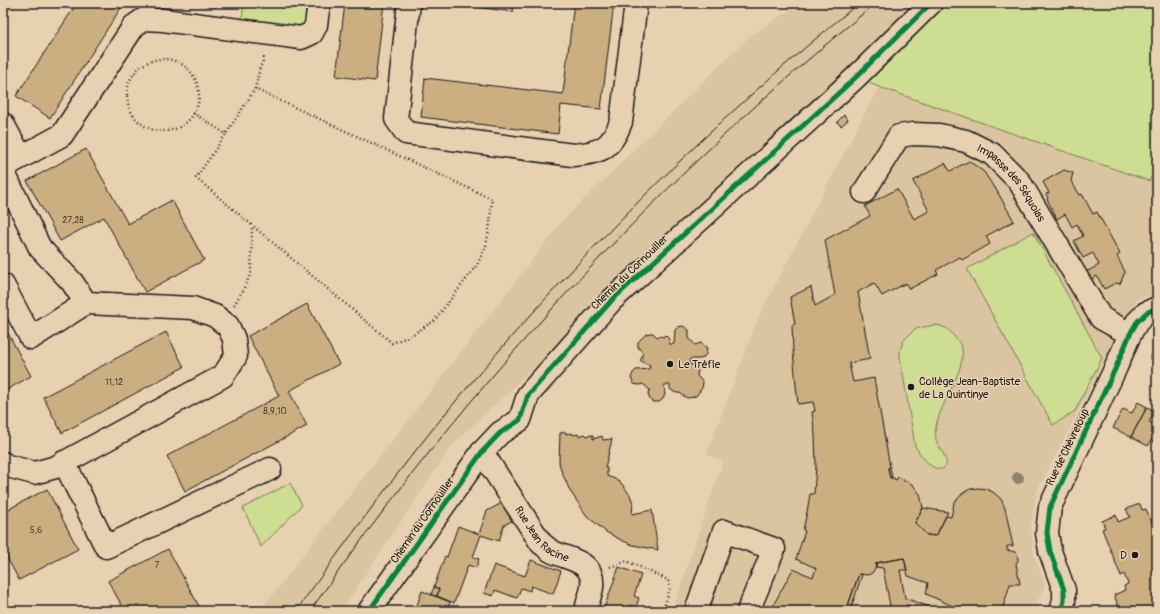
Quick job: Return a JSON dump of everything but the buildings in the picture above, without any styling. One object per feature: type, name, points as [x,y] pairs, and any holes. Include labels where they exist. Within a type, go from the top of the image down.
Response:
[{"type":"street","points":[[3,124],[12,162],[62,135],[134,26],[144,20],[163,20],[301,38],[312,33],[316,25],[319,3]]},
{"type":"street","points":[[409,3],[396,119],[406,133],[573,155],[590,154],[605,148],[616,135],[621,122],[636,3]]},
{"type":"street","name":"Chemin du Cornouiller","points":[[369,611],[482,452],[500,433],[520,420],[528,396],[612,300],[855,78],[931,3]]},
{"type":"street","name":"Impasse des Séquoias","points":[[864,192],[899,136],[913,134],[939,135],[966,140],[992,154],[1019,180],[1100,318],[1130,334]]},
{"type":"street","points":[[3,171],[40,248],[72,282],[86,303]]},
{"type":"street","points":[[3,285],[31,338],[86,303],[193,308],[215,316],[228,326],[234,339],[236,356],[223,376],[56,467],[34,472],[4,465],[3,463]]},
{"type":"street","name":"Rue de Chèvreloup","points":[[1061,611],[1064,601],[1064,590],[1050,551],[1047,533],[1050,507],[1130,334],[1137,322],[1146,313],[1157,308]]},
{"type":"street","name":"Rue Jean Racine","points":[[482,452],[542,543],[551,551],[583,564],[591,574]]},
{"type":"street","points":[[64,462],[106,547],[270,469]]},
{"type":"street","points":[[696,611],[724,531],[774,549],[748,611]]},
{"type":"street","points":[[586,611],[586,604],[592,586],[591,574]]},
{"type":"path","points":[[255,89],[492,199],[486,246],[477,265],[434,321],[410,336],[392,343],[196,178],[255,89],[260,68],[274,34]]},
{"type":"path","points":[[162,59],[174,61],[184,66],[192,75],[197,85],[199,97],[193,113],[190,119],[181,126],[170,130],[158,131],[146,127],[137,120],[130,110],[127,98],[128,87],[133,76],[141,67],[151,61],[162,59]]},
{"type":"path","points":[[193,113],[226,134]]},
{"type":"path","points":[[221,320],[232,308],[251,273],[252,225]]},
{"type":"path","points":[[591,574],[627,561],[668,580],[670,588],[663,611]]},
{"type":"shaded area","points":[[801,3],[922,3],[453,444],[341,611],[260,611],[564,219],[751,35]]},
{"type":"shaded area","name":"Collège Jean-Baptiste de La Quintinye","points":[[879,86],[1149,181],[1157,168],[1157,294],[1137,299],[1037,491],[1031,526],[1034,555],[1045,585],[1033,611],[672,611],[723,461],[707,454],[757,320]]},
{"type":"green space","points":[[244,3],[309,3],[306,27],[242,19]]},
{"type":"green space","points":[[942,3],[1157,3],[1157,168],[1149,181],[865,82]]},
{"type":"green space","points":[[1033,232],[1102,358],[1075,411],[1053,425],[967,269]]},
{"type":"green space","points":[[934,325],[944,327],[949,330],[959,342],[962,349],[961,365],[937,422],[935,432],[937,443],[946,459],[945,467],[942,469],[934,468],[930,465],[915,446],[900,356],[903,341],[915,329]]},
{"type":"green space","points":[[290,483],[302,505],[261,547],[243,508]]},
{"type":"tram line","points":[[296,611],[410,457],[450,408],[497,353],[594,247],[644,196],[749,97],[803,49],[859,3]]},
{"type":"tram line","points":[[310,611],[371,527],[436,444],[502,365],[572,287],[644,212],[719,140],[796,70],[876,3]]},
{"type":"cycle path","points":[[369,611],[482,452],[500,433],[520,420],[528,395],[612,300],[855,78],[931,3]]},
{"type":"cycle path","points":[[1061,611],[1064,601],[1064,590],[1050,551],[1047,533],[1050,507],[1130,334],[1137,322],[1146,313],[1157,308]]},
{"type":"place","name":"Le Trèfle","points":[[670,364]]},
{"type":"place","name":"Collège Jean-Baptiste de La Quintinye","points":[[911,387]]},
{"type":"place","name":"D","points":[[1135,555]]}]
